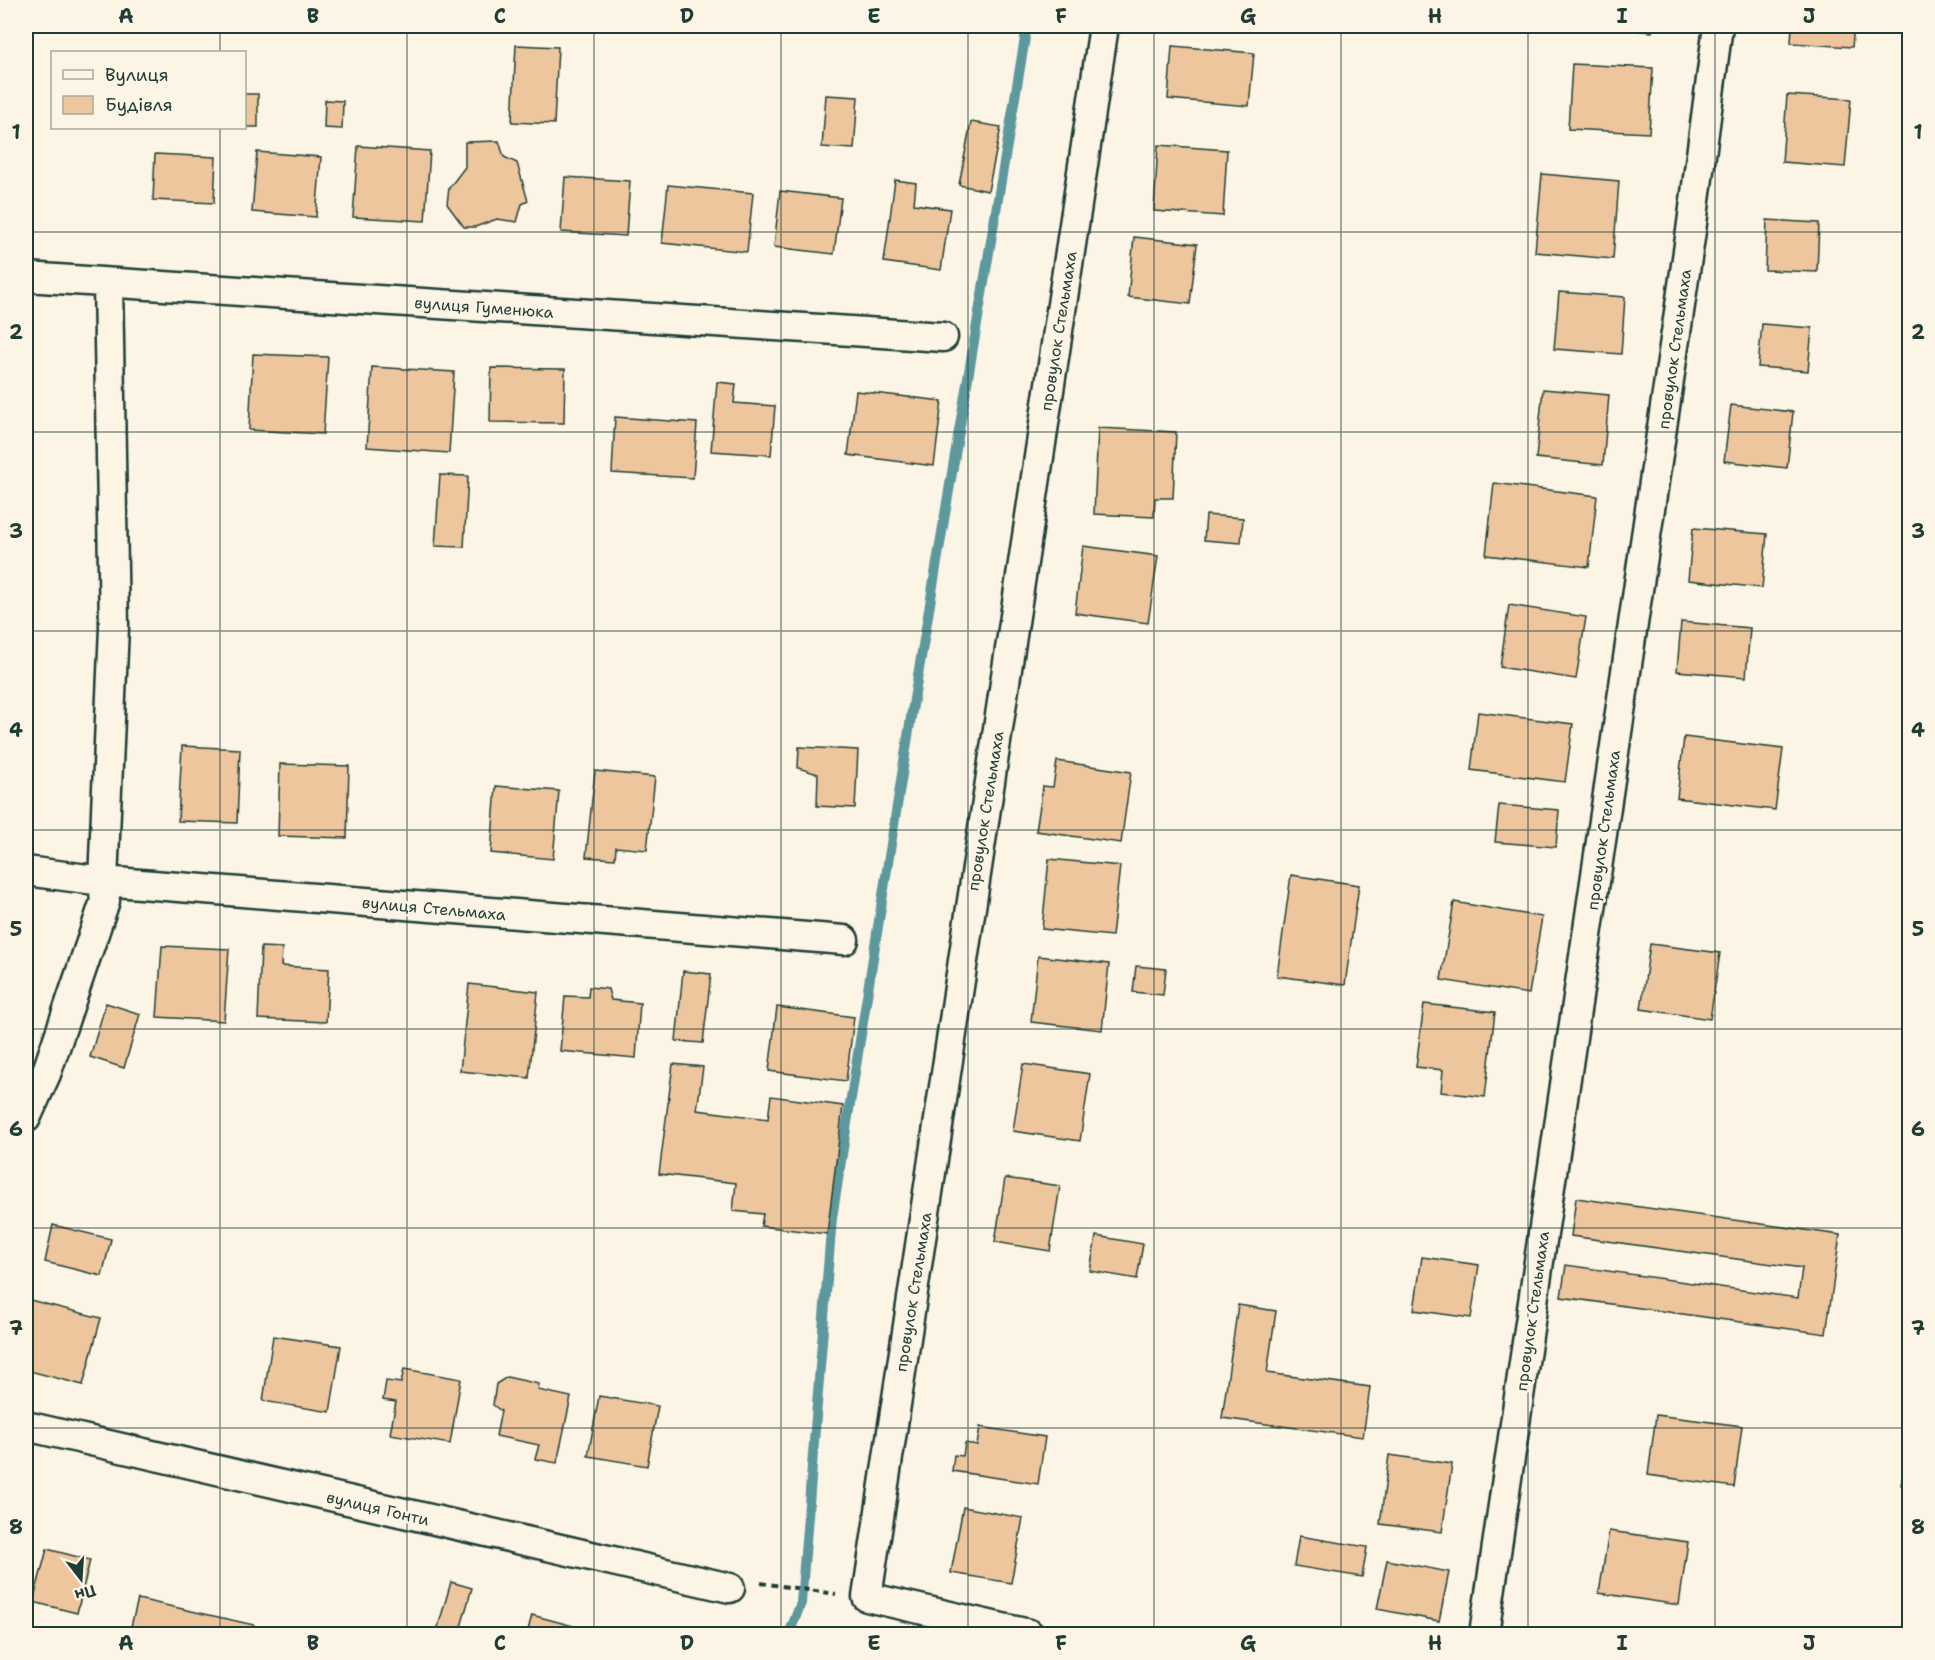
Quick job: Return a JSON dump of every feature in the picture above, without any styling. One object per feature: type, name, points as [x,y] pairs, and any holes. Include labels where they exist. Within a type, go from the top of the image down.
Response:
[{"type":"street","name":"провулок Стельмаха","points":[[1029,1635],[867,1598],[1104,26]]},
{"type":"street","name":"провулок Стельмаха","points":[[1484,1635],[1691,231],[1718,26]]},
{"type":"street","name":"вулиця Гуменюка","points":[[26,277],[943,337]]},
{"type":"street","points":[[26,1118],[46,1074],[105,901],[103,881],[114,627],[108,283]]},
{"type":"street","name":"вулиця Стельмаха","points":[[26,871],[103,881],[844,940]]},
{"type":"street","name":"вулиця Гонти","points":[[26,1425],[730,1588]]},
{"type":"path","points":[[782,1586],[826,1592]]},
{"type":"building","points":[[1542,26],[1572,26],[1572,30]]},
{"type":"building","points":[[1596,26],[1653,26],[1652,32]]},
{"type":"building","points":[[1792,26],[1854,26],[1852,47],[1791,43]]},
{"type":"building","points":[[516,45],[558,47],[554,124],[512,122]]},
{"type":"building","points":[[1172,46],[1254,53],[1249,106],[1168,99]]},
{"type":"building","points":[[1572,64],[1653,68],[1649,133],[1568,129]]},
{"type":"building","points":[[246,94],[258,94],[258,127],[246,127]]},
{"type":"building","points":[[826,95],[858,97],[854,149],[822,147]]},
{"type":"building","points":[[1787,95],[1851,99],[1845,167],[1782,162]]},
{"type":"building","points":[[325,100],[343,101],[342,129],[324,128]]},
{"type":"building","points":[[971,122],[1001,127],[988,191],[959,185]]},
{"type":"building","points":[[499,141],[504,157],[517,163],[528,201],[522,204],[517,222],[497,219],[475,227],[464,227],[447,204],[449,188],[465,167],[465,142]]},
{"type":"building","points":[[1158,145],[1227,150],[1223,216],[1154,211]]},
{"type":"building","points":[[358,146],[430,151],[425,221],[353,217]]},
{"type":"building","points":[[257,152],[321,157],[316,217],[252,212]]},
{"type":"building","points":[[155,154],[216,157],[214,203],[153,200]]},
{"type":"building","points":[[1542,174],[1619,181],[1613,259],[1535,252]]},
{"type":"building","points":[[565,177],[630,181],[626,236],[561,232]]},
{"type":"building","points":[[895,180],[916,183],[914,204],[950,209],[941,270],[884,262]]},
{"type":"building","points":[[668,185],[753,193],[747,252],[662,243]]},
{"type":"building","points":[[780,191],[841,198],[834,254],[774,247]]},
{"type":"building","points":[[1767,220],[1819,223],[1817,272],[1765,270]]},
{"type":"building","points":[[1134,237],[1197,244],[1190,304],[1128,297]]},
{"type":"building","points":[[1559,292],[1625,297],[1621,354],[1554,349]]},
{"type":"building","points":[[1762,324],[1812,328],[1808,371],[1758,367]]},
{"type":"building","points":[[253,354],[328,357],[323,434],[249,430]]},
{"type":"building","points":[[372,367],[454,372],[449,453],[367,447]]},
{"type":"building","points":[[491,368],[565,369],[564,423],[490,422]]},
{"type":"building","points":[[717,382],[736,384],[734,403],[775,406],[771,455],[711,451]]},
{"type":"building","points":[[1543,389],[1609,395],[1603,465],[1536,458]]},
{"type":"building","points":[[856,391],[942,401],[934,466],[848,455]]},
{"type":"building","points":[[26,403],[30,404],[27,477],[26,477]]},
{"type":"building","points":[[1731,405],[1793,412],[1787,468],[1724,461]]},
{"type":"building","points":[[615,417],[697,423],[693,478],[612,473]]},
{"type":"building","points":[[1098,428],[1176,432],[1173,498],[1155,498],[1154,517],[1094,514]]},
{"type":"building","points":[[440,475],[468,476],[464,547],[435,546]]},
{"type":"building","points":[[1494,483],[1597,496],[1589,567],[1486,555]]},
{"type":"building","points":[[1206,515],[1243,518],[1241,543],[1204,540]]},
{"type":"building","points":[[1693,528],[1767,534],[1762,588],[1688,580]]},
{"type":"building","points":[[1083,546],[1158,556],[1148,623],[1075,613]]},
{"type":"building","points":[[1509,605],[1586,617],[1576,679],[1500,667]]},
{"type":"building","points":[[1681,622],[1750,628],[1746,677],[1677,671]]},
{"type":"building","points":[[1478,712],[1573,724],[1565,782],[1471,770]]},
{"type":"building","points":[[1684,737],[1783,749],[1775,810],[1677,798]]},
{"type":"building","points":[[182,746],[240,749],[237,823],[178,821]]},
{"type":"building","points":[[799,747],[858,750],[855,808],[817,806],[818,774],[798,768]]},
{"type":"building","points":[[1057,761],[1131,772],[1121,843],[1036,831],[1043,786],[1053,787]]},
{"type":"building","points":[[280,764],[349,766],[347,838],[278,836]]},
{"type":"building","points":[[595,771],[655,777],[647,850],[616,847],[615,859],[586,857]]},
{"type":"building","points":[[496,786],[559,791],[553,859],[491,853]]},
{"type":"building","points":[[1499,805],[1559,810],[1556,847],[1495,842]]},
{"type":"building","points":[[1049,859],[1120,866],[1112,936],[1042,929]]},
{"type":"building","points":[[1291,875],[1359,885],[1345,985],[1277,976]]},
{"type":"building","points":[[1454,902],[1542,917],[1529,994],[1441,980]]},
{"type":"building","points":[[1650,944],[1720,953],[1710,1019],[1641,1009]]},
{"type":"building","points":[[162,946],[229,949],[224,1021],[157,1017]]},
{"type":"building","points":[[261,947],[282,948],[281,966],[329,969],[326,1022],[258,1019]]},
{"type":"building","points":[[1038,956],[1109,964],[1102,1030],[1031,1022]]},
{"type":"building","points":[[1136,966],[1166,969],[1163,995],[1133,992]]},
{"type":"building","points":[[683,971],[711,974],[703,1043],[676,1041]]},
{"type":"building","points":[[469,984],[538,992],[529,1078],[460,1071]]},
{"type":"building","points":[[589,987],[608,989],[611,1000],[640,1003],[636,1058],[560,1051],[565,996],[588,997]]},
{"type":"building","points":[[106,1003],[140,1014],[124,1068],[90,1057]]},
{"type":"building","points":[[1424,1004],[1495,1012],[1485,1097],[1441,1092],[1443,1070],[1416,1067]]},
{"type":"building","points":[[777,1007],[854,1017],[846,1081],[769,1071]]},
{"type":"building","points":[[673,1064],[703,1067],[697,1110],[768,1119],[771,1096],[843,1106],[827,1234],[761,1226],[763,1214],[733,1211],[736,1183],[659,1174]]},
{"type":"building","points":[[1023,1064],[1090,1074],[1080,1141],[1013,1131]]},
{"type":"building","points":[[1005,1178],[1060,1186],[1050,1251],[995,1242]]},
{"type":"building","points":[[1576,1198],[1840,1235],[1826,1334],[1561,1297],[1566,1265],[1798,1298],[1802,1268],[1571,1236]]},
{"type":"building","points":[[53,1225],[111,1239],[102,1276],[45,1262]]},
{"type":"building","points":[[1096,1236],[1143,1244],[1137,1279],[1090,1271]]},
{"type":"building","points":[[1422,1257],[1479,1265],[1471,1318],[1414,1310]]},
{"type":"building","points":[[26,1299],[101,1318],[83,1385],[26,1370]]},
{"type":"building","points":[[1238,1305],[1276,1311],[1267,1373],[1370,1387],[1363,1437],[1222,1418]]},
{"type":"building","points":[[273,1336],[341,1346],[330,1412],[263,1401]]},
{"type":"building","points":[[404,1369],[461,1379],[450,1444],[390,1434],[396,1402],[383,1400],[386,1381],[401,1383]]},
{"type":"building","points":[[507,1377],[539,1384],[538,1390],[571,1397],[557,1463],[535,1459],[539,1445],[496,1436],[501,1411],[493,1405],[496,1384]]},
{"type":"building","points":[[599,1396],[658,1406],[647,1466],[588,1456]]},
{"type":"building","points":[[1656,1415],[1742,1426],[1734,1487],[1648,1475]]},
{"type":"building","points":[[980,1427],[1045,1437],[1038,1484],[952,1471],[954,1455],[963,1456],[965,1443],[977,1445]]},
{"type":"building","points":[[1908,1449],[1910,1449],[1910,1487],[1901,1485]]},
{"type":"building","points":[[1389,1455],[1452,1464],[1442,1532],[1380,1524]]},
{"type":"building","points":[[963,1507],[1023,1518],[1011,1583],[951,1573]]},
{"type":"building","points":[[1609,1531],[1688,1542],[1679,1605],[1599,1593]]},
{"type":"building","points":[[1299,1536],[1367,1547],[1362,1577],[1294,1566]]},
{"type":"building","points":[[47,1549],[90,1560],[77,1613],[33,1602]]},
{"type":"building","points":[[1387,1560],[1449,1572],[1439,1621],[1377,1609]]},
{"type":"building","points":[[451,1582],[472,1588],[459,1634],[436,1634]]},
{"type":"building","points":[[138,1599],[254,1625],[252,1634],[129,1634]]},
{"type":"building","points":[[1906,1605],[1910,1606],[1910,1634],[1902,1634]]},
{"type":"building","points":[[532,1615],[577,1627],[575,1634],[527,1634]]},
{"type":"waterway","points":[[789,1634],[801,1603],[832,1218],[912,711],[1027,26]]}]
